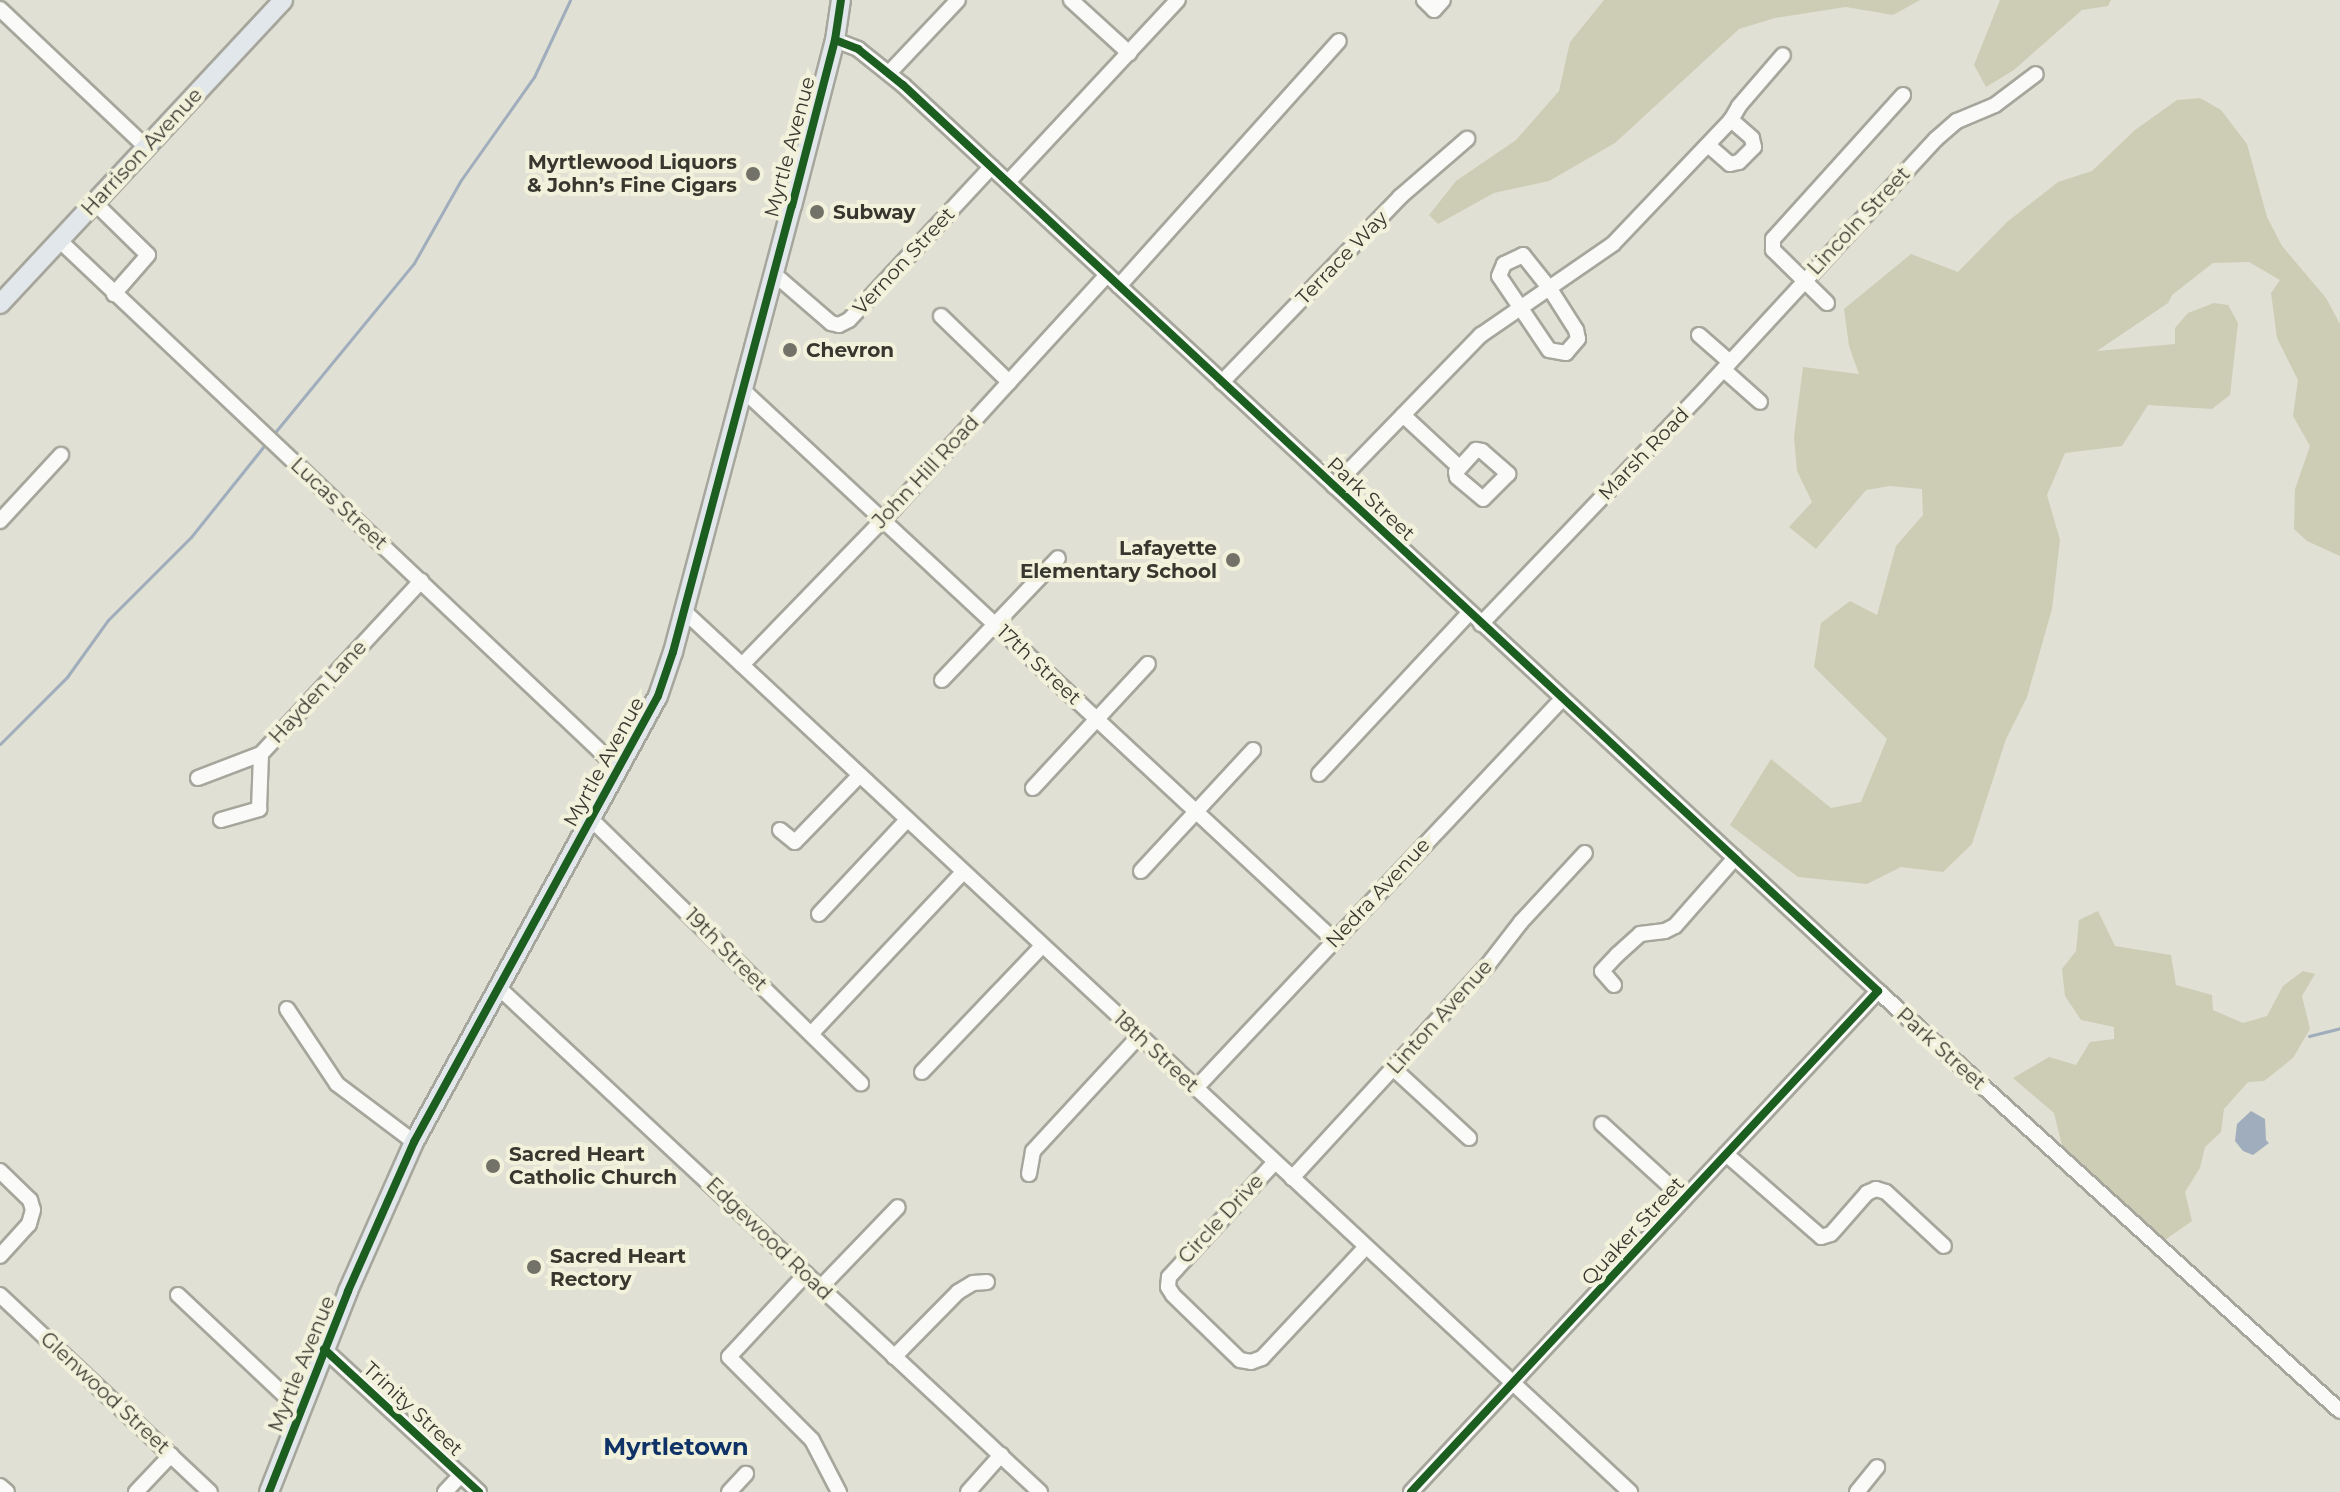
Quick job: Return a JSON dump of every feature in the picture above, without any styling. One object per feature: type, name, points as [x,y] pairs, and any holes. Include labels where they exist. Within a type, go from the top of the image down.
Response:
[{"type":"main road","name":"Myrtle Avenue","points":[[269,1492],[324,1349],[414,1142],[658,696],[743,390],[835,40],[841,0]]},
{"type":"main road","name":"Harrison Avenue","points":[[0,304],[281,1]]},
{"type":"street","points":[[889,73],[958,0]]},
{"type":"street","points":[[1071,0],[1129,53]]},
{"type":"street","points":[[1008,182],[1178,0]]},
{"type":"street","points":[[1424,0],[1434,10],[1443,0]]},
{"type":"street","points":[[0,9],[146,147]]},
{"type":"street","name":"Park Street","points":[[835,40],[858,49],[889,73],[1878,991],[2340,1411]]},
{"type":"street","name":"John Hill Road","points":[[742,665],[1009,382],[1113,280],[1339,41]]},
{"type":"street","points":[[1334,486],[1481,335],[1606,251],[1731,120],[1739,106],[1783,55]]},
{"type":"street","name":"Lincoln Street","points":[[1903,95],[1773,239],[1773,250],[1803,281],[1936,139],[1957,121],[1995,105],[2036,74]]},
{"type":"street","points":[[1708,145],[1730,164],[1739,162],[1754,147],[1752,138],[1731,120]]},
{"type":"street","name":"Terrace Way","points":[[1222,382],[1400,197],[1467,139]]},
{"type":"street","name":"Vernon Street","points":[[773,273],[831,323],[839,325],[849,320],[991,167]]},
{"type":"street","points":[[95,203],[148,255],[114,294]]},
{"type":"street","name":"Lucas Street","points":[[59,240],[618,768]]},
{"type":"street","points":[[1516,256],[1529,259],[1550,289],[1576,330],[1578,339],[1566,353],[1549,350],[1499,276],[1499,270],[1516,256]]},
{"type":"street","points":[[1803,281],[1827,303]]},
{"type":"street","name":"Marsh Road","points":[[1481,624],[1727,366],[1803,281]]},
{"type":"street","points":[[941,316],[1009,382]]},
{"type":"street","points":[[1699,335],[1760,402]]},
{"type":"street","name":"17th Street","points":[[743,390],[1334,940]]},
{"type":"street","points":[[1403,415],[1459,467]]},
{"type":"street","points":[[0,521],[61,455]]},
{"type":"street","points":[[942,680],[1058,558]]},
{"type":"street","name":"Hayden Lane","points":[[198,778],[261,754],[421,581]]},
{"type":"street","name":"18th Street","points":[[684,611],[1630,1492]]},
{"type":"street","points":[[1319,774],[1469,613]]},
{"type":"street","points":[[1033,788],[1148,664]]},
{"type":"street","name":"Nedra Avenue","points":[[1196,1088],[1562,699]]},
{"type":"street","points":[[1141,871],[1253,750]]},
{"type":"street","points":[[221,820],[259,809],[261,754]]},
{"type":"street","points":[[780,830],[795,842],[860,775]]},
{"type":"street","name":"19th Street","points":[[591,819],[861,1083]]},
{"type":"street","points":[[819,914],[907,820]]},
{"type":"street","name":"Linton Avenue","points":[[1292,1178],[1394,1069],[1585,853]]},
{"type":"street","points":[[1614,985],[1602,971],[1617,955],[1640,934],[1665,931],[1675,926],[1735,858]]},
{"type":"street","points":[[811,1034],[963,872]]},
{"type":"street","points":[[922,1072],[1042,946]]},
{"type":"street","name":"Edgewood Road","points":[[498,987],[1040,1492]]},
{"type":"street","name":"Quaker Street","points":[[1411,1492],[1878,991]]},
{"type":"street","points":[[287,1009],[337,1084],[414,1142]]},
{"type":"street","points":[[1029,1174],[1033,1151],[1139,1036]]},
{"type":"street","points":[[1394,1069],[1469,1138]]},
{"type":"street","points":[[1602,1124],[1684,1199]]},
{"type":"street","points":[[1726,1154],[1821,1237],[1831,1234],[1867,1193],[1876,1189],[1886,1192],[1944,1246]]},
{"type":"street","name":"Circle Drive","points":[[1275,1162],[1169,1277],[1168,1287],[1173,1295],[1240,1360],[1251,1362],[1262,1358],[1366,1247]]},
{"type":"street","points":[[0,1171],[30,1200],[32,1218],[0,1256]]},
{"type":"street","points":[[820,1288],[898,1207]]},
{"type":"street","points":[[806,1274],[729,1357],[812,1440],[839,1492]]},
{"type":"street","points":[[894,1357],[958,1292],[973,1283],[987,1282]]},
{"type":"street","name":"Glenwood Street","points":[[0,1295],[210,1492]]},
{"type":"street","points":[[178,1295],[301,1411]]},
{"type":"street","name":"Trinity Street","points":[[324,1349],[479,1492]]},
{"type":"street","points":[[136,1492],[171,1455]]},
{"type":"street","points":[[968,1492],[1001,1455]]},
{"type":"street","points":[[1857,1492],[1877,1467]]},
{"type":"street","points":[[729,1492],[746,1474]]},
{"type":"street","points":[[445,1492],[461,1475]]},
{"type":"street","points":[[0,1486],[7,1492]]},
{"type":"green space","points":[[1604,0],[1920,0],[1893,15],[1846,7],[1775,18],[1739,29],[1615,143],[1549,181],[1494,193],[1438,224],[1429,215],[1456,181],[1516,140],[1559,91],[1570,42]]},
{"type":"green space","points":[[2000,0],[2111,0],[2108,6],[2082,10],[2014,70],[1986,87],[1974,65]]},
{"type":"green space","points":[[2200,98],[2221,110],[2247,144],[2267,217],[2282,246],[2326,298],[2340,324],[2340,556],[2307,541],[2294,529],[2295,489],[2310,446],[2293,416],[2298,380],[2277,338],[2271,293],[2280,280],[2249,262],[2213,263],[2172,295],[2168,303],[2097,351],[2175,344],[2175,328],[2188,313],[2214,303],[2228,305],[2238,323],[2230,395],[2212,409],[2148,405],[2122,446],[2065,453],[2047,495],[2060,540],[2052,609],[2027,697],[2006,739],[1972,844],[1943,872],[1901,867],[1867,884],[1798,877],[1730,825],[1771,759],[1831,808],[1861,802],[1887,739],[1814,667],[1821,623],[1850,601],[1877,615],[1896,546],[1923,515],[1922,489],[1890,486],[1866,490],[1816,549],[1789,527],[1812,502],[1797,471],[1794,437],[1803,367],[1859,374],[1849,346],[1844,309],[1911,254],[1958,272],[2007,222],[2058,182],[2092,171],[2135,130],[2177,100]]},
{"type":"green space","points":[[2098,911],[2115,946],[2171,955],[2176,985],[2212,995],[2213,1010],[2243,1023],[2267,1016],[2283,986],[2303,971],[2315,974],[2302,996],[2310,1029],[2293,1058],[2264,1081],[2248,1082],[2224,1109],[2221,1132],[2205,1147],[2200,1168],[2185,1192],[2192,1221],[2162,1242],[2063,1150],[2054,1113],[2013,1078],[2049,1057],[2076,1065],[2090,1042],[2114,1039],[2114,1027],[2081,1020],[2065,996],[2062,969],[2076,951],[2079,920]]},
{"type":"water","points":[[2251,1111],[2265,1119],[2266,1140],[2269,1143],[2253,1155],[2243,1151],[2235,1141],[2237,1124]]},
{"type":"waterway","points":[[272,436],[414,263],[461,180],[534,77],[570,0]]},
{"type":"waterway","points":[[0,744],[67,677],[108,620],[191,537],[267,442]]},
{"type":"waterway","points":[[2309,1036],[2340,1028]]},
{"type":"cycle path","points":[[269,1492],[348,1291],[414,1142],[658,696],[673,652],[792,206],[835,40],[841,0]]},
{"type":"cycle path","points":[[835,40],[858,49],[903,85],[1878,991],[1411,1492]]},
{"type":"cycle path","points":[[324,1349],[479,1492]]},
{"type":"place","name":"Myrtlewood Liquors & John’s Fine Cigars","points":[[753,174]]},
{"type":"place","name":"Subway","points":[[817,212]]},
{"type":"place","name":"Chevron","points":[[790,350]]},
{"type":"place","name":"Lafayette Elementary School","points":[[1233,560]]},
{"type":"place","name":"Sacred Heart Catholic Church","points":[[493,1166]]},
{"type":"place","name":"Sacred Heart Rectory","points":[[534,1267]]},
{"type":"district","name":"Myrtletown","points":[[676,1447]]}]
